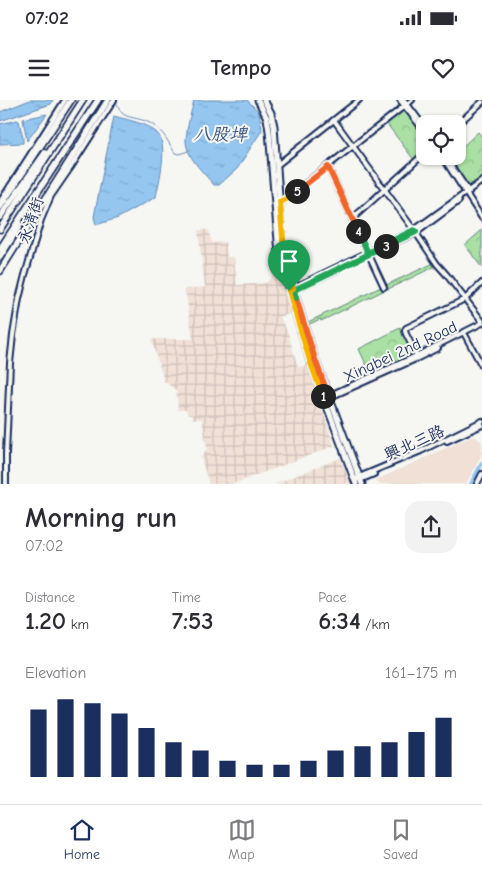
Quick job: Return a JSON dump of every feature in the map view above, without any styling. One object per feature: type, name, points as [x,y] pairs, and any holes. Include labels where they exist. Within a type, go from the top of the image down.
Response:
[{"type":"highway","points":[[0,208],[71,100]]},
{"type":"highway","points":[[0,217],[83,100]]},
{"type":"highway","points":[[0,229],[83,100]]},
{"type":"highway","points":[[0,257],[98,100]]},
{"type":"highway","points":[[0,270],[108,100]]},
{"type":"highway","points":[[0,249],[86,119]]},
{"type":"main road","points":[[258,100],[267,118],[270,131],[279,254],[283,270],[292,290]]},
{"type":"main road","points":[[264,100],[271,114],[274,126],[285,262],[310,361],[327,397],[358,481]]},
{"type":"street","points":[[0,202],[65,100]]},
{"type":"street","name":"永清街","points":[[6,484],[10,363],[19,298],[25,275],[51,196],[114,100]]},
{"type":"street","points":[[277,165],[359,100]]},
{"type":"street","points":[[402,100],[416,117]]},
{"type":"street","points":[[280,202],[328,167],[412,100]]},
{"type":"street","points":[[466,117],[482,102]]},
{"type":"street","points":[[406,105],[416,119]]},
{"type":"street","points":[[334,120],[437,264],[465,298],[482,323]]},
{"type":"street","points":[[352,219],[416,161]]},
{"type":"street","points":[[450,165],[482,213]]},
{"type":"street","points":[[328,167],[384,287]]},
{"type":"street","points":[[292,290],[415,231],[482,183]]},
{"type":"street","points":[[468,193],[482,218]]},
{"type":"street","points":[[417,357],[406,334],[406,328],[465,298],[482,283]]},
{"type":"street","name":"Xingbei 2nd Road","points":[[327,397],[417,357],[482,323]]},
{"type":"street","points":[[464,334],[482,366]]},
{"type":"street","name":"興北三路","points":[[358,481],[482,423]]},
{"type":"street","points":[[477,484],[482,474]]},
{"type":"shaded area","points":[[198,230],[208,230],[212,243],[225,242],[227,257],[234,257],[237,285],[266,283],[277,270],[281,275],[292,313],[280,317],[288,333],[298,367],[308,365],[334,446],[233,484],[209,484],[201,458],[207,449],[202,419],[193,419],[192,415],[188,415],[186,410],[178,410],[176,390],[164,381],[151,339],[193,339],[185,289],[205,287]]},
{"type":"shaded area","points":[[474,436],[482,442],[482,454],[466,484],[379,484],[376,480],[464,440]]},
{"type":"shaded area","points":[[340,458],[351,484],[275,484]]},
{"type":"green space","points":[[403,111],[406,111],[416,124],[416,158],[414,160],[387,124]]},
{"type":"green space","points":[[478,132],[482,137],[482,179],[471,187],[468,187],[453,165],[466,165],[466,143]]},
{"type":"green space","points":[[482,230],[482,268],[465,245]]},
{"type":"green space","points":[[434,263],[436,266],[388,289],[386,285]]},
{"type":"green space","points":[[381,287],[383,291],[321,321],[320,319],[308,325],[308,322]]},
{"type":"green space","points":[[400,328],[412,352],[411,356],[371,375],[359,349]]},
{"type":"water","points":[[30,100],[53,100],[51,104],[0,121],[0,112]]},
{"type":"water","name":"八股埤","points":[[194,100],[247,100],[259,112],[262,130],[237,169],[219,185],[214,185],[200,170],[189,152],[186,139]]},
{"type":"water","points":[[47,114],[27,141],[23,119]]},
{"type":"water","points":[[114,116],[142,124],[157,133],[161,139],[163,154],[161,173],[156,197],[118,218],[96,225],[94,217]]},
{"type":"water","points":[[19,121],[23,143],[0,144],[0,124]]},
{"type":"waterway","points":[[117,104],[123,114],[146,121],[160,130],[175,153],[180,154],[188,151]]},
{"type":"waterway","points":[[471,484],[482,463]]},
{"type":"route","points":[[328,167],[368,253],[414,230],[416,232],[294,290],[328,395],[323,398],[289,291],[293,288],[285,262],[280,202],[328,167]]}]
